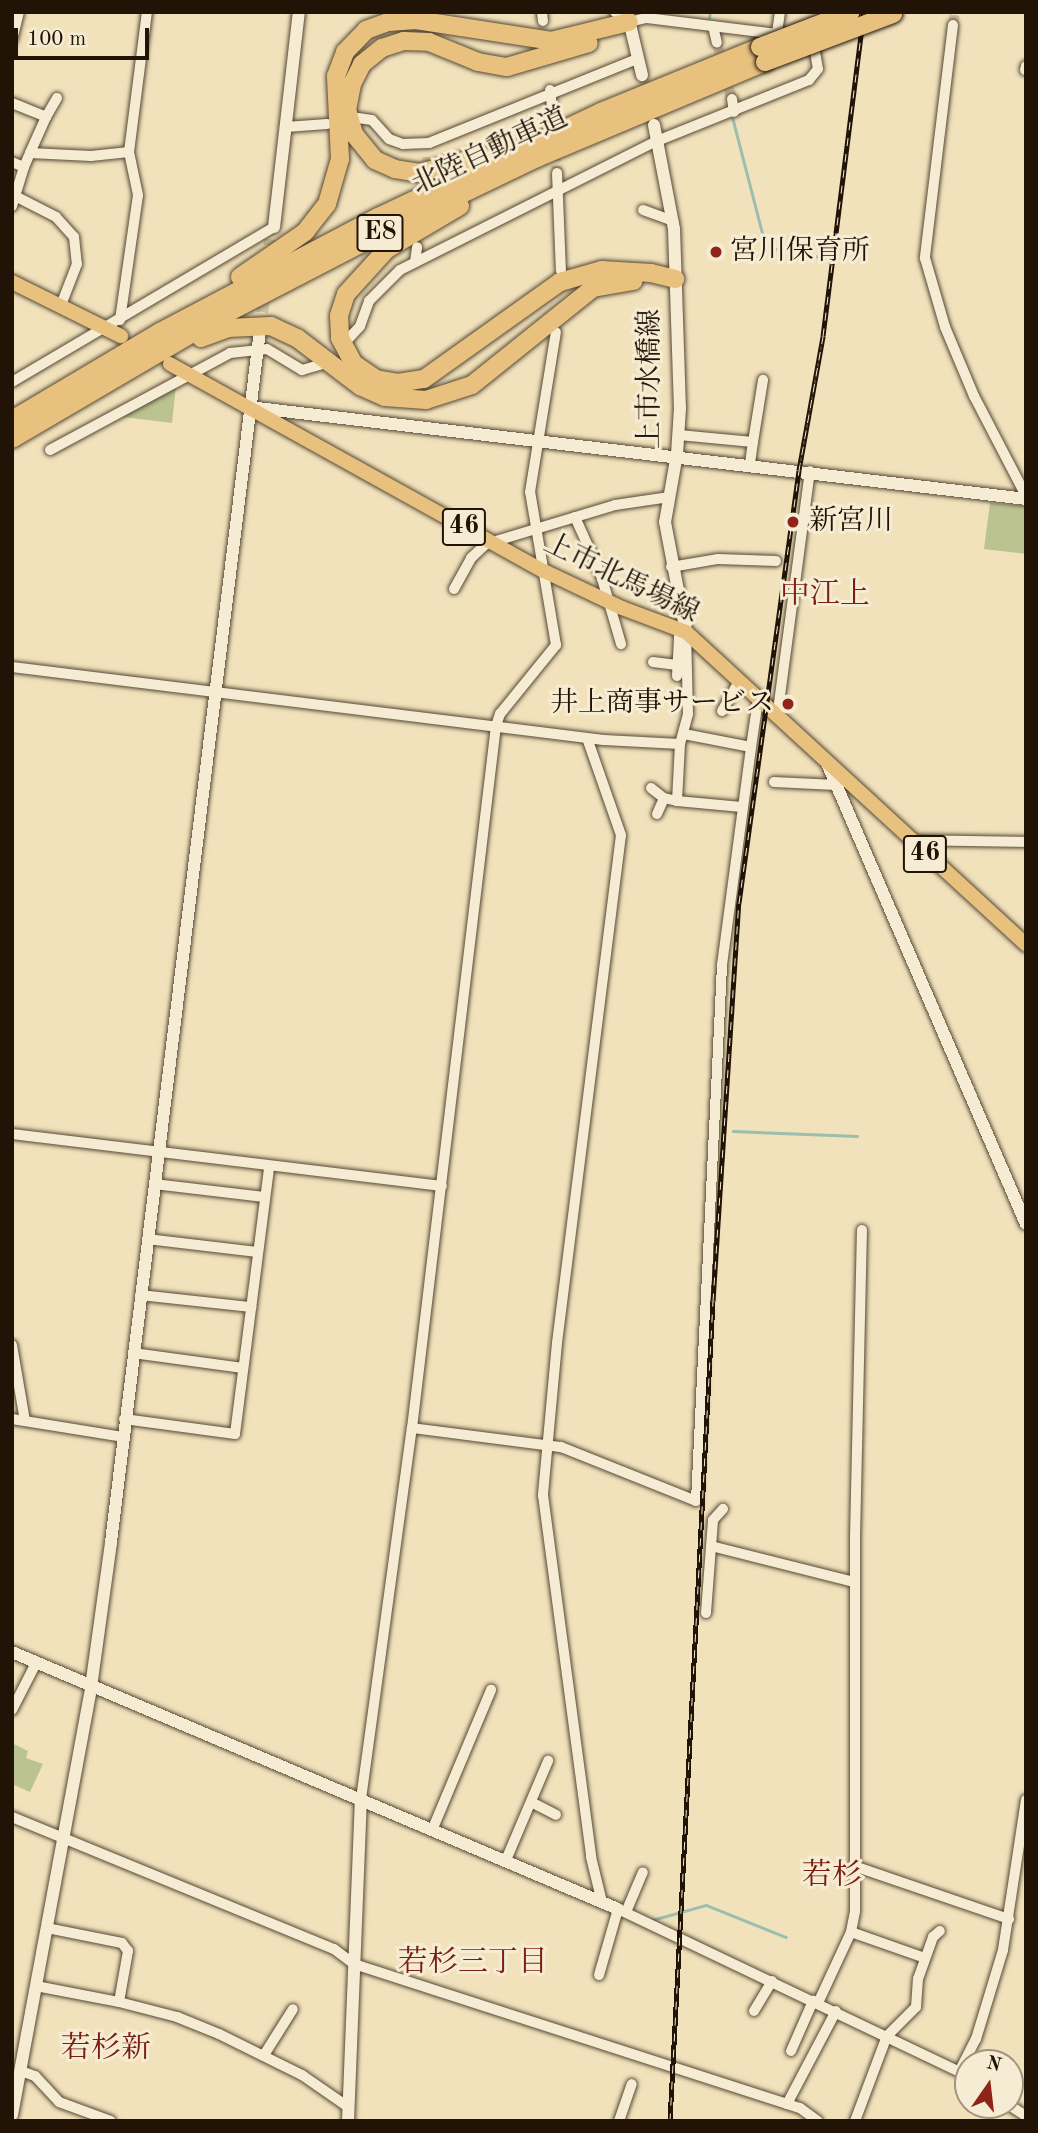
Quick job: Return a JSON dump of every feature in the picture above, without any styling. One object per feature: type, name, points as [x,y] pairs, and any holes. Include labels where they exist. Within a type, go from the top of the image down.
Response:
[{"type":"highway","name":"北陸自動車道","points":[[12,439],[300,274],[851,12]]},
{"type":"highway","name":"北陸自動車道","points":[[12,420],[93,372],[390,211],[696,72],[763,55],[895,13]]},
{"type":"highway","points":[[624,16],[565,52],[507,67],[478,62],[429,42],[392,44],[372,55],[356,74],[348,96],[350,124],[360,144],[384,165],[406,172],[435,171],[696,72]]},
{"type":"highway","points":[[93,372],[285,249],[319,218],[334,189],[340,159],[336,76],[345,52],[366,30],[388,22],[416,20],[551,41],[624,16]]},
{"type":"highway","points":[[608,127],[402,239],[370,262],[342,305],[339,328],[346,353],[376,379],[410,383],[436,372],[560,282],[602,270],[651,272],[675,279]]},
{"type":"highway","points":[[32,427],[186,344],[228,328],[253,324],[297,338],[360,386],[385,397],[407,401],[447,396],[485,376],[593,288],[618,281],[675,279]]},
{"type":"main road","points":[[12,282],[121,336]]},
{"type":"main road","name":"上市北馬場線","points":[[170,364],[544,572],[609,603],[686,632],[1026,944]]},
{"type":"street","points":[[12,40],[19,12]]},
{"type":"street","points":[[120,320],[138,195],[129,152],[147,12]]},
{"type":"street","points":[[12,382],[272,233],[299,12]]},
{"type":"street","points":[[777,33],[780,12]]},
{"type":"street","points":[[349,338],[360,327],[377,290],[415,262],[657,141],[793,89],[818,69],[814,40],[777,33],[624,16],[642,75]]},
{"type":"street","points":[[953,25],[925,258],[945,327],[974,396],[1026,497]]},
{"type":"street","points":[[713,26],[718,43]]},
{"type":"street","points":[[358,118],[372,120],[389,139],[403,144],[429,142],[550,90],[637,59]]},
{"type":"street","points":[[550,90],[552,106]]},
{"type":"street","points":[[57,98],[24,167],[15,201],[56,216],[74,237],[77,264],[61,305]]},
{"type":"street","points":[[732,99],[734,111]]},
{"type":"street","points":[[12,103],[46,117]]},
{"type":"street","points":[[286,127],[327,124]]},
{"type":"street","name":"上市水橋線","points":[[654,125],[673,220],[675,279],[679,435],[665,522],[671,567],[686,632]]},
{"type":"street","points":[[428,156],[429,142]]},
{"type":"street","points":[[30,153],[91,156],[129,152]]},
{"type":"street","points":[[12,162],[24,167]]},
{"type":"street","points":[[557,173],[561,271]]},
{"type":"street","points":[[643,210],[673,220]]},
{"type":"street","points":[[415,262],[417,247]]},
{"type":"street","points":[[12,2115],[17,2070],[36,1986],[91,1686],[260,330]]},
{"type":"street","points":[[348,2121],[361,1799],[412,1428],[496,726],[500,714],[556,645],[535,529],[530,484],[556,332]]},
{"type":"street","points":[[50,450],[185,374],[230,353],[257,348],[279,354],[302,369],[320,365]]},
{"type":"street","points":[[750,463],[763,380]]},
{"type":"street","points":[[250,407],[677,454],[1026,497]]},
{"type":"street","points":[[679,435],[753,442]]},
{"type":"street","points":[[777,718],[810,471]]},
{"type":"street","points":[[454,589],[471,558],[492,543],[575,517],[669,497]]},
{"type":"street","points":[[575,517],[609,603],[621,645]]},
{"type":"street","points":[[671,567],[718,559],[776,561]]},
{"type":"street","points":[[653,662],[677,670],[679,636],[686,632],[688,713],[680,744],[677,801]]},
{"type":"street","points":[[12,667],[587,738],[680,744]]},
{"type":"street","points":[[722,712],[739,682]]},
{"type":"street","points":[[412,1428],[547,1445],[696,1501],[722,965],[758,700]]},
{"type":"street","points":[[684,734],[751,747]]},
{"type":"street","points":[[587,738],[621,835],[543,1495],[591,1857],[602,1902]]},
{"type":"street","points":[[826,761],[1025,1219]]},
{"type":"street","points":[[774,782],[836,785]]},
{"type":"street","points":[[651,788],[664,798],[677,801],[742,807]]},
{"type":"street","points":[[657,814],[664,798]]},
{"type":"street","points":[[910,840],[1026,842]]},
{"type":"street","points":[[12,1134],[269,1168],[442,1186]]},
{"type":"street","points":[[124,1419],[235,1434],[269,1168]]},
{"type":"street","points":[[154,1184],[264,1197]]},
{"type":"street","points":[[791,2051],[851,1932],[854,1866],[854,1582],[862,1230]]},
{"type":"street","points":[[147,1239],[257,1252]]},
{"type":"street","points":[[140,1294],[251,1307]]},
{"type":"street","points":[[12,1345],[26,1421]]},
{"type":"street","points":[[132,1353],[243,1368]]},
{"type":"street","points":[[12,1419],[51,1429],[123,1437]]},
{"type":"street","points":[[706,1613],[713,1520],[723,1508]]},
{"type":"street","points":[[711,1546],[854,1582]]},
{"type":"street","points":[[12,1652],[622,1910],[954,2068]]},
{"type":"street","points":[[12,1710],[36,1663]]},
{"type":"street","points":[[433,1828],[491,1690]]},
{"type":"street","points":[[506,1860],[548,1761]]},
{"type":"street","points":[[972,2049],[1009,1919],[1026,1800]]},
{"type":"street","points":[[531,1802],[556,1815]]},
{"type":"street","points":[[12,1817],[334,1949],[354,1964],[787,2104],[818,2121]]},
{"type":"street","points":[[854,1866],[1009,1919]]},
{"type":"street","points":[[598,1975],[622,1910],[643,1872]]},
{"type":"street","points":[[47,1928],[122,1943],[128,1951],[119,2002]]},
{"type":"street","points":[[855,2121],[887,2036],[916,2007],[925,1958],[940,1931]]},
{"type":"street","points":[[851,1932],[925,1958]]},
{"type":"street","points":[[754,2011],[772,1981]]},
{"type":"street","points":[[36,1986],[119,2002],[177,2017],[302,2075],[348,2107]]},
{"type":"street","points":[[264,2056],[293,2009]]},
{"type":"street","points":[[787,2104],[836,2011]]},
{"type":"street","points":[[17,2070],[36,2076],[59,2102],[111,2121]]},
{"type":"street","points":[[620,2121],[632,2084]]},
{"type":"green space","points":[[176,386],[172,423],[123,417]]},
{"type":"green space","points":[[990,503],[1026,506],[1026,554],[984,549]]},
{"type":"green space","points":[[12,1743],[28,1751],[26,1758],[43,1764],[30,1792],[12,1784]]},
{"type":"waterway","points":[[709,18],[710,12]]},
{"type":"waterway","points":[[725,87],[728,99]]},
{"type":"waterway","points":[[733,119],[766,247],[826,258]]},
{"type":"waterway","points":[[733,1131],[857,1136]]},
{"type":"waterway","points":[[652,1920],[706,1905],[786,1937]]},
{"type":"tunnel","points":[[953,25],[955,12]]},
{"type":"tunnel","points":[[717,43],[732,99]]},
{"type":"tunnel","points":[[552,106],[557,173]]},
{"type":"tunnel","points":[[423,197],[428,156]]},
{"type":"tunnel","points":[[267,263],[270,239]]},
{"type":"tunnel","points":[[260,330],[265,288]]},
{"type":"railway","points":[[670,2121],[713,1301],[739,903],[799,470],[823,336],[864,12]]},
{"type":"place","name":"宮川保育所","points":[[716,252]]},
{"type":"place","name":"新宮川","points":[[793,522]]},
{"type":"place","name":"井上商事サービス","points":[[788,704]]},
{"type":"district","name":"中江上","points":[[825,595]]},
{"type":"district","name":"若杉","points":[[832,1876]]},
{"type":"district","name":"若杉三丁目","points":[[473,1963]]},
{"type":"district","name":"若杉新","points":[[106,2049]]}]
